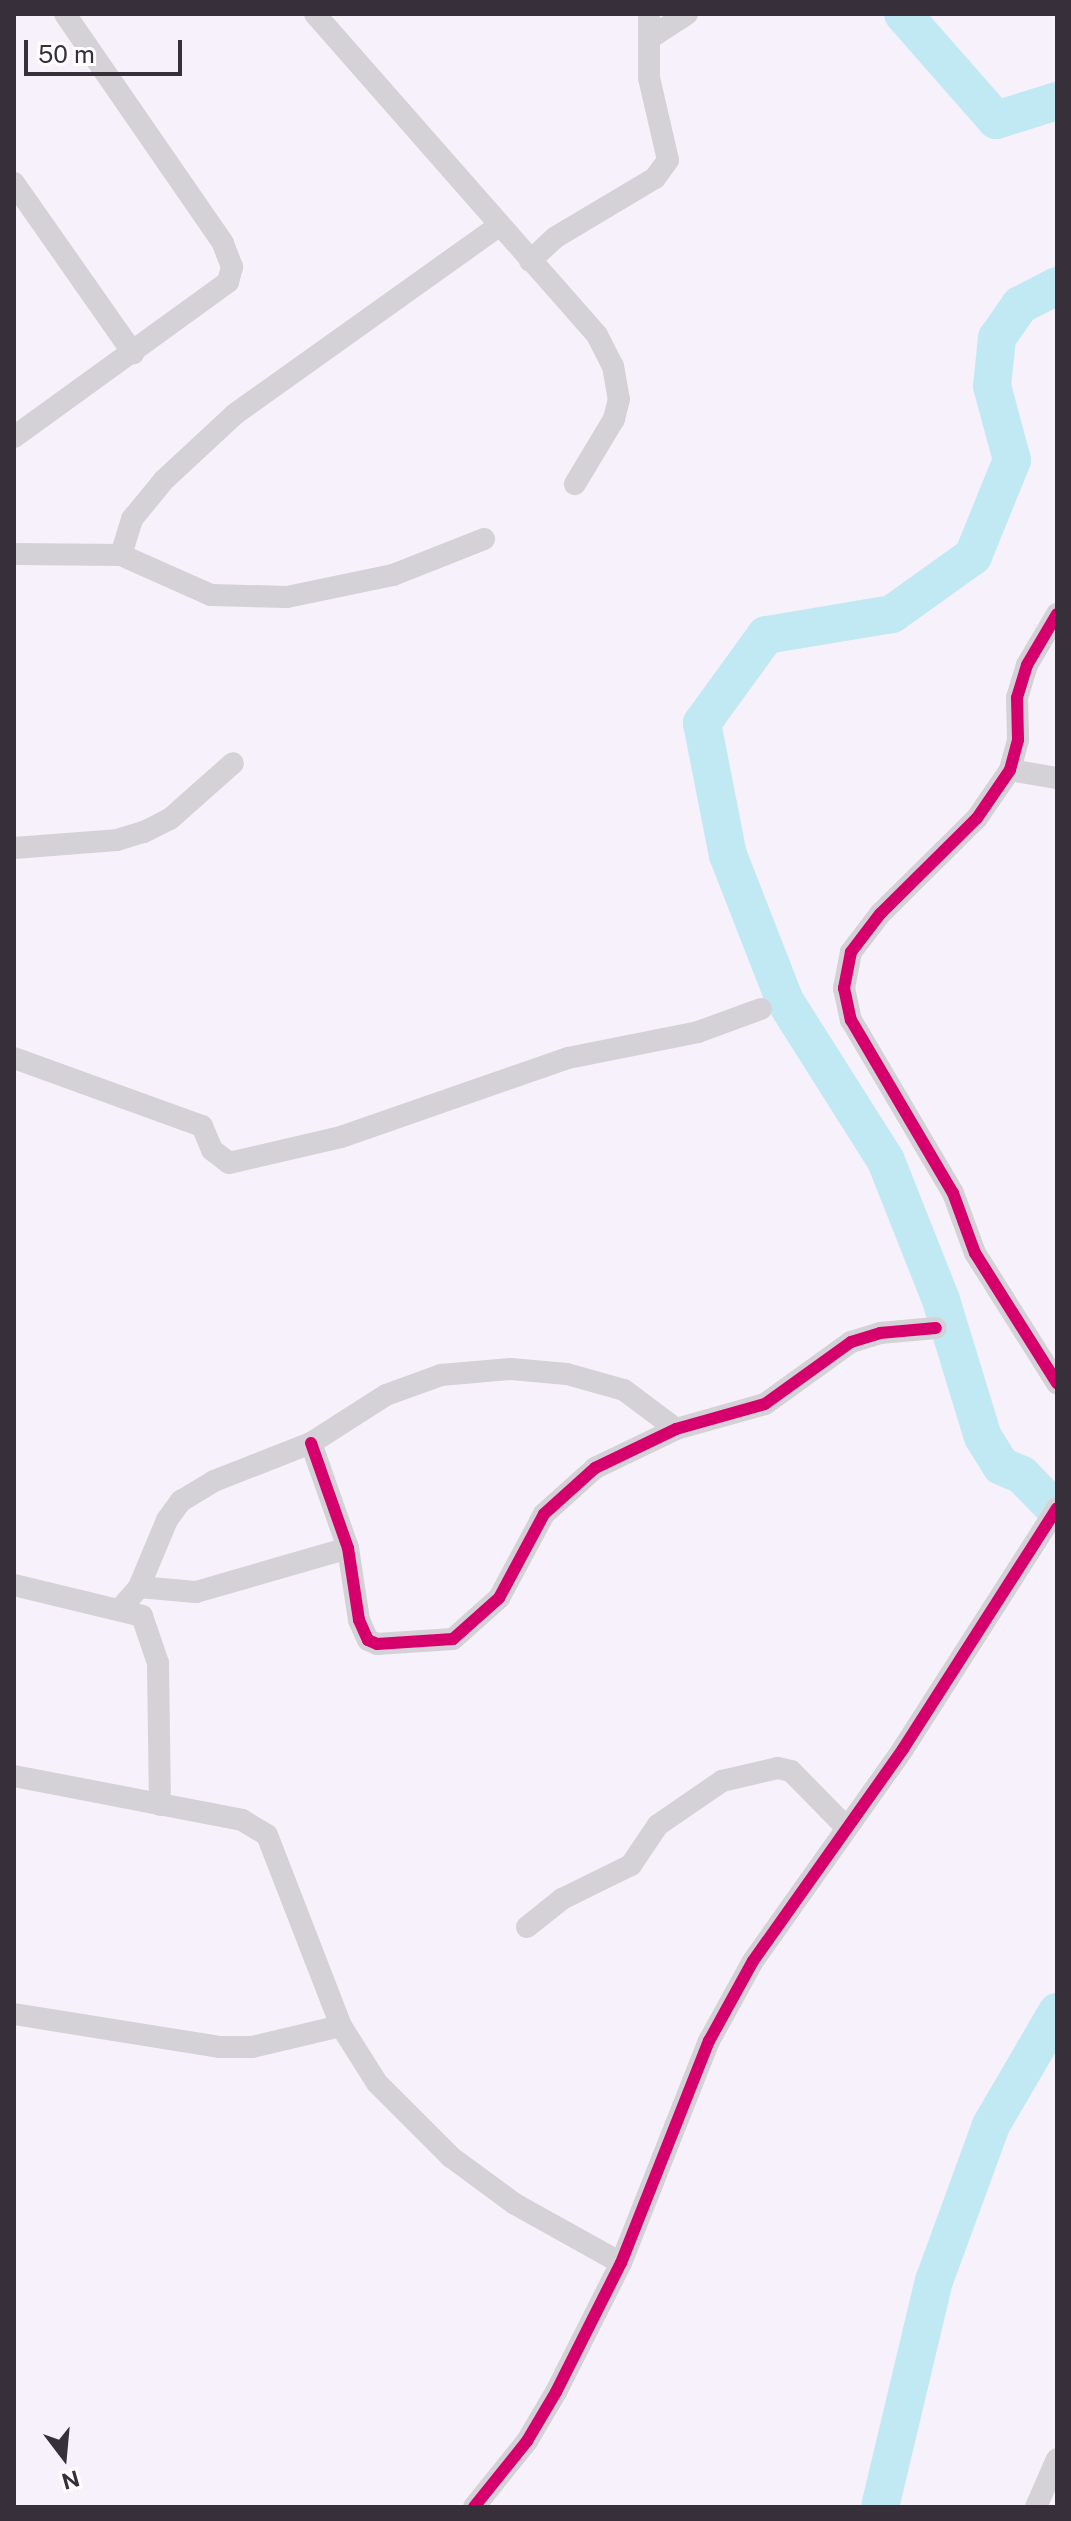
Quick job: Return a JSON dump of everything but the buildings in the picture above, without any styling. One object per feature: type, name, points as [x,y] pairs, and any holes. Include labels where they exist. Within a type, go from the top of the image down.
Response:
[{"type":"street","points":[[17,429],[133,353],[228,282],[232,267],[223,243],[65,14]]},
{"type":"street","points":[[315,14],[597,335],[613,366],[619,399],[614,419],[575,484]]},
{"type":"street","points":[[530,261],[556,237],[664,169],[668,152],[653,103],[649,14]]},
{"type":"street","points":[[650,38],[687,14]]},
{"type":"street","points":[[14,183],[133,353]]},
{"type":"street","points":[[121,555],[132,519],[164,480],[235,414],[499,226]]},
{"type":"street","points":[[14,554],[121,555],[211,595],[287,597],[393,575],[484,539]]},
{"type":"street","points":[[1057,614],[1027,665],[1017,698],[1018,740],[1010,770],[977,818],[880,914],[851,952],[844,988],[851,1020],[953,1193],[975,1253],[1057,1383]]},
{"type":"street","points":[[14,848],[117,840],[144,832],[170,819],[233,763]]},
{"type":"street","points":[[1010,770],[1057,778]]},
{"type":"street","points":[[14,1058],[202,1126],[212,1150],[229,1163],[341,1137],[568,1058],[698,1032],[761,1009]]},
{"type":"street","points":[[311,1443],[348,1548],[359,1620],[368,1640],[377,1644],[453,1639],[499,1598],[544,1514],[595,1468],[676,1429],[765,1404],[851,1342],[880,1333],[936,1328]]},
{"type":"street","points":[[121,1608],[139,1587],[167,1520],[181,1501],[214,1481],[311,1443],[386,1395],[427,1380],[511,1369],[567,1374],[624,1390],[676,1429]]},
{"type":"street","points":[[474,2507],[527,2441],[621,2263],[709,2041],[753,1961],[845,1826],[903,1749],[1053,1512]]},
{"type":"street","points":[[139,1587],[196,1592],[348,1548]]},
{"type":"street","points":[[14,1585],[121,1608],[142,1616],[153,1637],[160,1805]]},
{"type":"street","points":[[527,1927],[562,1899],[631,1865],[658,1825],[722,1781],[778,1768],[791,1771],[845,1826]]},
{"type":"street","points":[[14,1776],[242,1820],[267,1835],[341,2026],[377,2083],[451,2157],[515,2204],[621,2263]]},
{"type":"street","points":[[14,2014],[220,2047],[252,2047],[341,2026]]},
{"type":"street","points":[[1036,2507],[1057,2459]]},
{"type":"waterway","points":[[903,14],[996,120],[1057,101]]},
{"type":"waterway","points":[[1057,286],[1020,305],[997,338],[992,386],[1012,460],[973,556],[892,614],[766,635],[702,723],[728,855],[785,1001],[886,1161],[941,1300],[983,1437],[1001,1466],[1022,1475],[1057,1511]]},
{"type":"waterway","points":[[880,2507],[934,2281],[991,2125],[1057,2012]]},
{"type":"cycle path","points":[[1057,614],[1027,665],[1017,698],[1018,740],[1010,770],[977,818],[880,914],[851,952],[844,988],[851,1020],[953,1193],[975,1253],[1057,1383]]},
{"type":"cycle path","points":[[311,1443],[348,1548],[359,1620],[368,1640],[377,1644],[453,1639],[499,1598],[544,1514],[595,1468],[676,1429],[765,1404],[851,1342],[880,1333],[936,1328]]},
{"type":"cycle path","points":[[474,2507],[527,2441],[556,2392],[621,2263],[709,2041],[753,1961],[903,1749],[1057,1508]]}]
